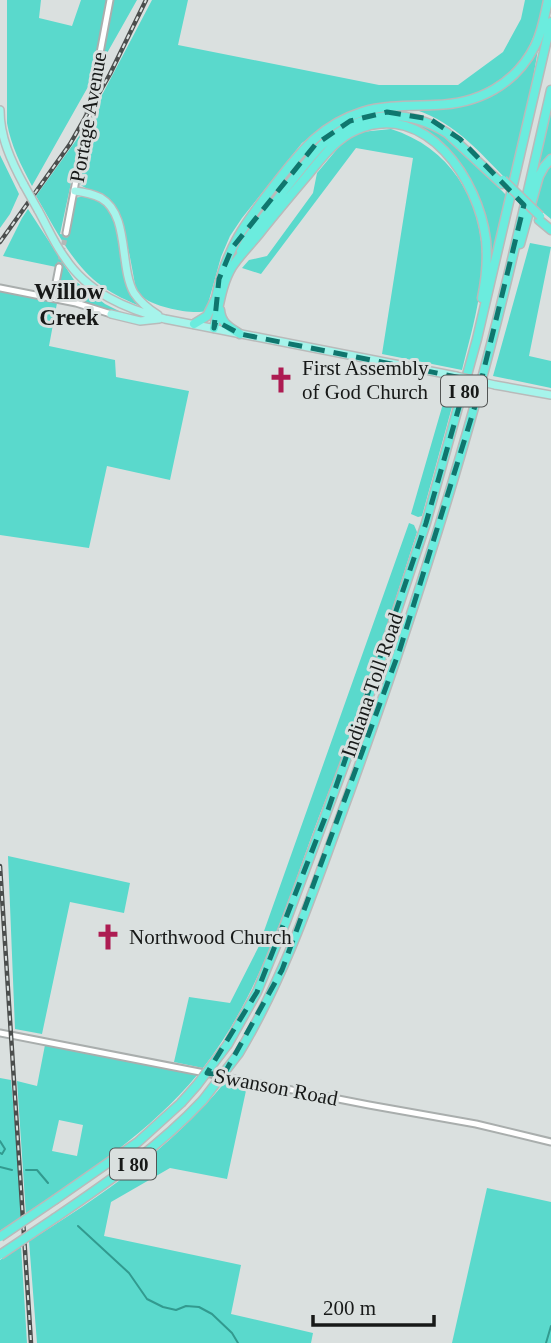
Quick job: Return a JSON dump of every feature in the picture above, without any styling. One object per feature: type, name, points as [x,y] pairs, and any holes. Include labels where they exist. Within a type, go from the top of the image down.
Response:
[{"type":"highway","points":[[214,328],[222,270],[239,233],[313,139],[335,124],[372,109],[439,105],[487,95],[515,73],[535,46],[548,0]]},
{"type":"highway","name":"Indiana Toll Road","points":[[0,1237],[138,1142],[181,1103],[228,1044],[269,965],[362,716],[426,523],[477,339],[551,22]]},
{"type":"highway","name":"Indiana Toll Road","points":[[0,1255],[149,1151],[169,1134],[203,1100],[239,1053],[265,1007],[282,970],[373,728],[440,527],[497,320],[551,90]]},
{"type":"highway","points":[[232,248],[246,235],[315,145],[350,121],[374,114],[409,113],[440,124],[460,139],[502,182]]},
{"type":"highway","points":[[194,324],[207,316],[218,302],[225,281],[247,239],[322,145],[350,127],[378,117],[401,116],[427,122],[447,133],[551,230]]},
{"type":"highway","points":[[233,266],[342,137],[358,129],[377,125],[413,128],[447,152],[468,183],[482,221],[487,265],[477,339]]},
{"type":"highway","points":[[497,320],[539,176],[551,159]]},
{"type":"highway","points":[[540,218],[551,225]]},
{"type":"highway","points":[[218,302],[223,322],[240,334]]},
{"type":"main road","points":[[0,110],[2,136],[15,168],[66,261],[105,296],[135,311],[165,319],[551,394]]},
{"type":"main road","points":[[75,191],[99,197],[115,214],[134,293],[154,313],[165,319]]},
{"type":"main road","points":[[111,314],[140,321],[165,319]]},
{"type":"street","name":"Portage Avenue","points":[[66,233],[110,0]]},
{"type":"street","points":[[53,298],[59,267]]},
{"type":"street","points":[[0,288],[53,298],[111,314]]},
{"type":"street","name":"Swanson Road","points":[[0,1032],[551,1142]]},
{"type":"highlighted area","points":[[387,112],[430,119],[460,139],[524,205],[475,406],[400,649],[282,970],[223,1076],[207,1073],[257,992],[328,810],[426,523],[467,379],[240,334],[216,321],[214,328],[219,279],[232,248],[315,145],[350,121]]},
{"type":"shaded area","points":[[7,0],[41,0],[39,18],[72,26],[81,0],[137,0],[32,186],[14,148],[7,123]]},
{"type":"shaded area","points":[[152,0],[188,0],[178,45],[379,85],[458,85],[503,52],[521,19],[525,0],[544,0],[537,29],[528,49],[516,67],[498,82],[473,95],[451,101],[376,104],[351,112],[302,143],[230,236],[221,257],[206,311],[200,312],[165,307],[142,296],[136,289],[126,241],[114,207],[104,196],[79,183],[92,114]]},
{"type":"shaded area","points":[[539,44],[529,101],[509,182],[455,131],[430,115],[416,110],[470,103],[496,94],[517,76]]},
{"type":"shaded area","points":[[551,111],[551,156],[536,177]]},
{"type":"shaded area","points":[[399,120],[421,125],[450,140],[506,195],[490,268],[487,234],[451,154],[394,122]]},
{"type":"shaded area","points":[[391,129],[434,152],[451,169],[474,209],[480,232],[481,281],[476,315],[462,370],[382,354],[413,158],[356,148],[261,274],[242,268],[249,260],[267,256],[313,193],[317,173],[343,142],[361,132]]},
{"type":"shaded area","points":[[82,132],[60,234],[68,235],[76,198],[88,197],[102,203],[114,221],[127,281],[142,307],[107,289],[82,268],[65,245],[36,196]]},
{"type":"shaded area","points":[[0,155],[19,194],[0,228]]},
{"type":"shaded area","points":[[551,165],[551,219],[534,205],[542,178]]},
{"type":"shaded area","points":[[28,209],[74,280],[105,304],[127,315],[56,296],[61,268],[3,256]]},
{"type":"shaded area","points":[[530,243],[551,247],[529,356],[551,361],[551,388],[493,376]]},
{"type":"shaded area","points":[[0,291],[57,303],[49,346],[115,360],[116,377],[189,391],[170,480],[107,466],[89,548],[0,535]]},
{"type":"shaded area","points":[[449,383],[458,385],[422,516],[418,517],[411,514]]},
{"type":"shaded area","points":[[409,523],[414,525],[417,532],[375,661],[349,739],[266,958],[238,1015],[203,1068],[174,1062],[189,997],[230,1003],[258,948]]},
{"type":"shaded area","points":[[8,856],[130,883],[124,913],[70,902],[42,1034],[15,1029]]},
{"type":"shaded area","points":[[45,1045],[198,1074],[139,1133],[26,1215],[17,1081],[37,1086]],"holes":[[[59,1120],[83,1125],[77,1156],[52,1151]]]},
{"type":"shaded area","points":[[0,1078],[11,1080],[23,1216],[0,1231]]},
{"type":"shaded area","points":[[226,1081],[247,1086],[227,1179],[170,1168],[111,1202],[104,1236],[241,1265],[231,1314],[313,1333],[311,1343],[37,1343],[29,1241],[109,1188],[158,1150]]},
{"type":"shaded area","points":[[487,1188],[551,1202],[551,1343],[452,1343]]},
{"type":"shaded area","points":[[21,1246],[27,1343],[0,1343],[0,1260]]},
{"type":"waterway","points":[[0,1141],[5,1149],[0,1153]]},
{"type":"waterway","points":[[0,1167],[12,1170]]},
{"type":"waterway","points":[[26,1170],[37,1170],[48,1183]]},
{"type":"waterway","points":[[78,1226],[129,1273],[147,1299],[176,1310],[186,1306],[199,1307],[212,1314],[232,1333],[238,1343]]},
{"type":"waterway","points":[[546,1343],[551,1326]]},
{"type":"tunnel","points":[[59,267],[66,233]]},
{"type":"railway","points":[[0,242],[70,144],[110,74],[146,0]]},
{"type":"railway","points":[[0,866],[31,1343]]},
{"type":"place","name":"First Assembly of God Church","points":[[281,380]]},
{"type":"place","name":"Northwood Church","points":[[108,937]]},
{"type":"district","name":"Willow Creek","points":[[69,304]]}]
